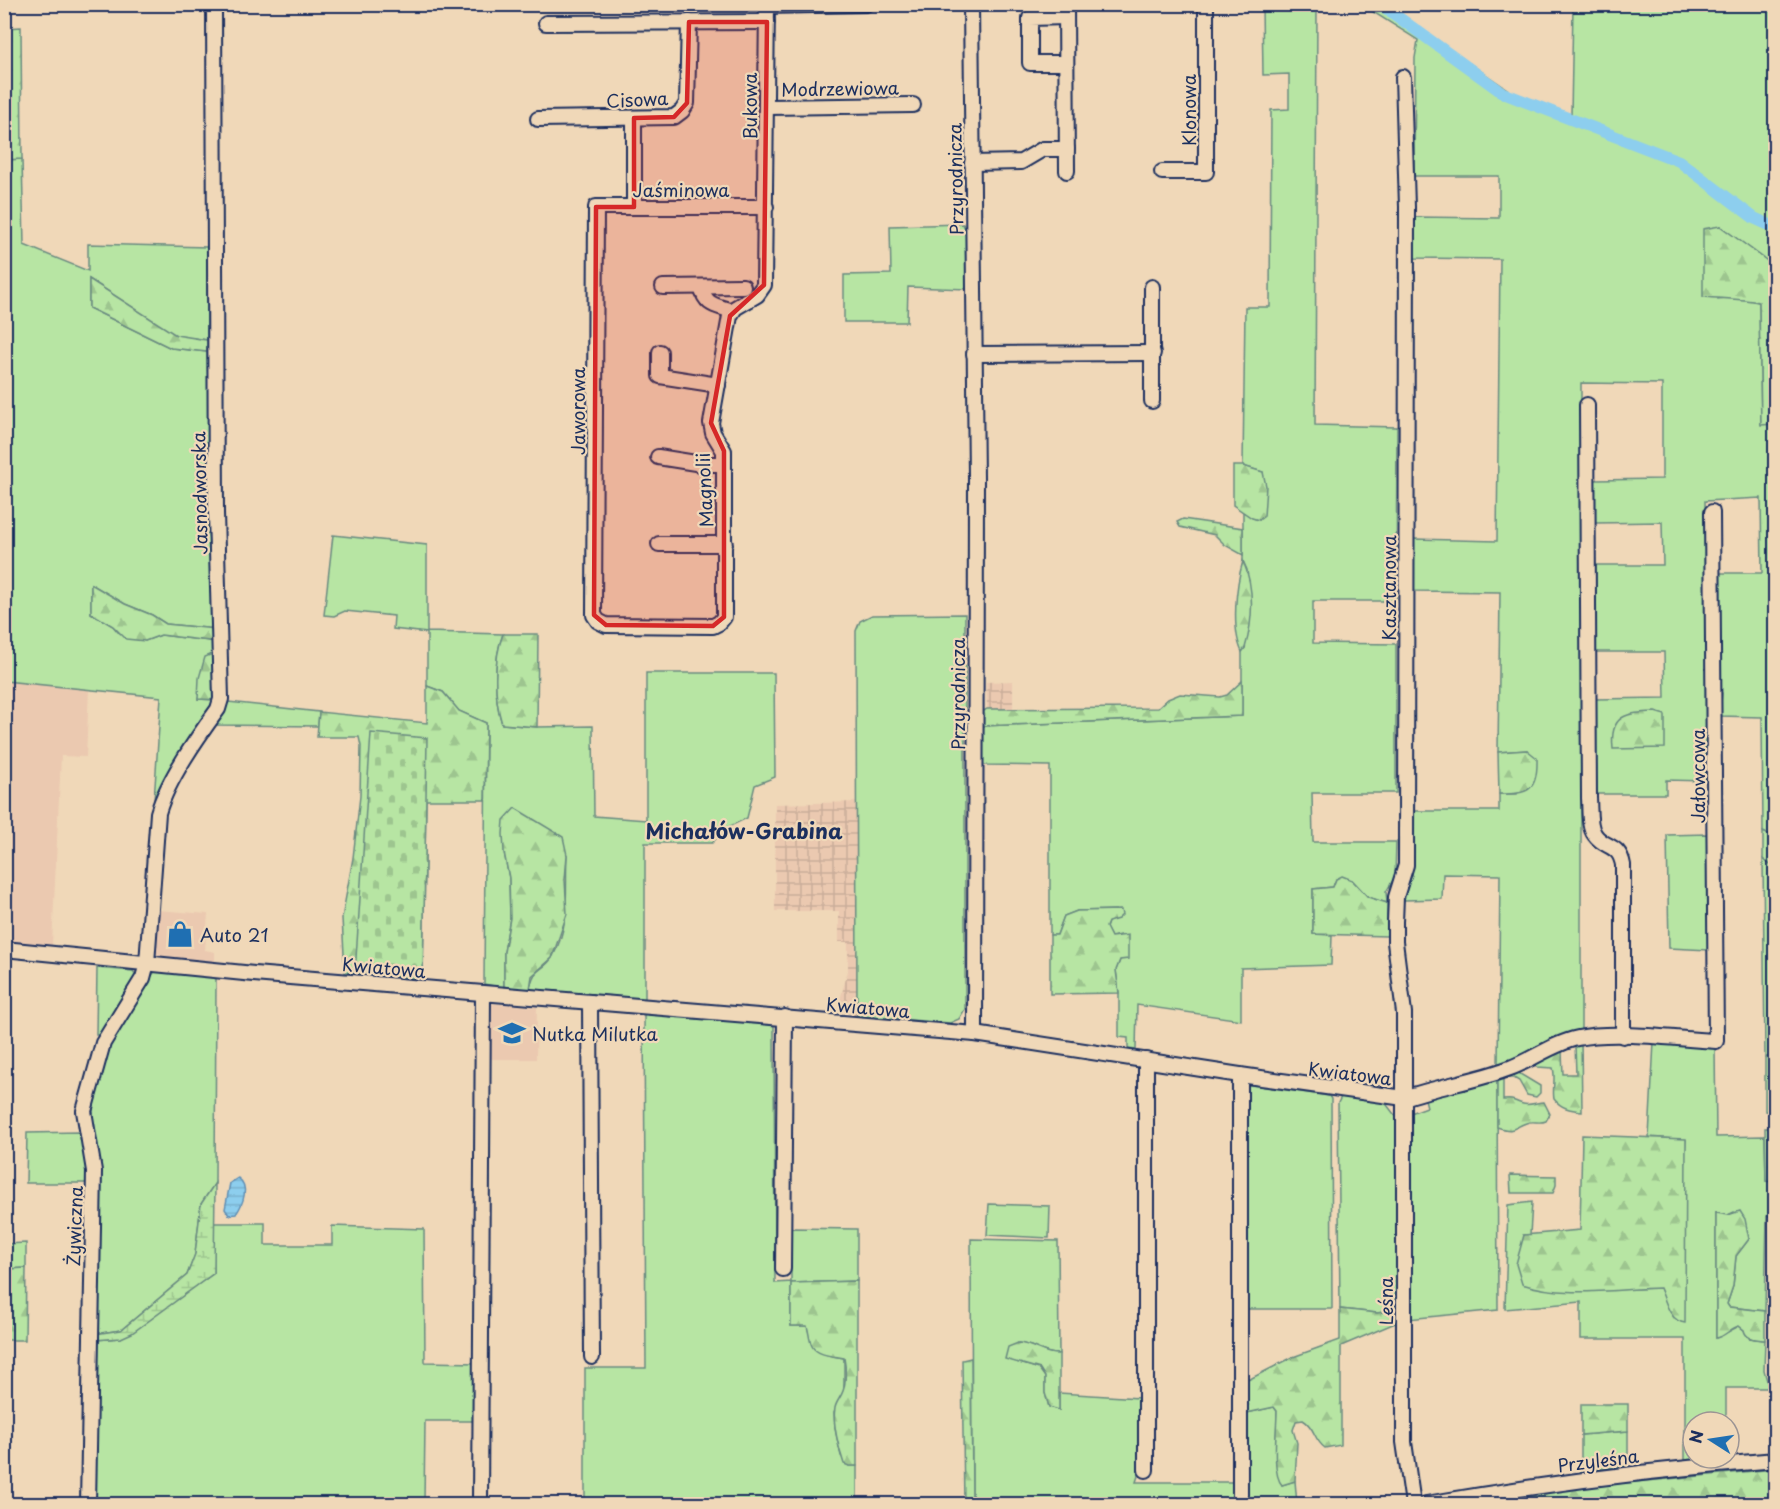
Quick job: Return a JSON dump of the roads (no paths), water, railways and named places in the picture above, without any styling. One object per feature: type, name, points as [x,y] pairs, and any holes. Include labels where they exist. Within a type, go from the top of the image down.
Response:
[{"type":"street","name":"Jasnodworska","points":[[147,963],[158,813],[165,793],[218,709],[221,699],[216,513],[214,4]]},
{"type":"street","points":[[767,5],[866,4]]},
{"type":"street","name":"Przyrodnicza","points":[[971,4],[975,1034]]},
{"type":"street","name":"Klonowa","points":[[1162,172],[1206,172],[1206,4]]},
{"type":"street","name":"Bukowa","points":[[765,207],[767,5]]},
{"type":"street","points":[[1066,63],[1030,63],[1030,18],[1066,11],[1067,171]]},
{"type":"street","name":"Cisowa","points":[[538,119],[674,117],[687,103],[689,92],[688,22]]},
{"type":"street","points":[[546,24],[767,22]]},
{"type":"street","name":"Kasztanowa","points":[[1403,76],[1407,207],[1406,853],[1404,875],[1396,897],[1395,942],[1404,1013],[1404,1098]]},
{"type":"street","name":"Modrzewiowa","points":[[767,107],[913,105]]},
{"type":"street","points":[[633,207],[634,118]]},
{"type":"street","points":[[972,163],[1021,162],[1042,149],[1066,149]]},
{"type":"street","name":"Jaśminowa","points":[[596,207],[765,207]]},
{"type":"street","name":"Jaworowa","points":[[594,615],[596,207]]},
{"type":"street","points":[[701,287],[708,303],[732,311],[757,295],[764,285],[765,207]]},
{"type":"street","points":[[663,287],[743,286]]},
{"type":"street","points":[[1152,287],[1152,401]]},
{"type":"street","name":"Magnolii","points":[[594,615],[606,626],[713,626],[724,617],[723,447],[712,429],[732,311]]},
{"type":"street","points":[[660,352],[660,376],[718,385]]},
{"type":"street","points":[[974,354],[1153,353]]},
{"type":"street","points":[[1587,405],[1589,798],[1593,832],[1599,839],[1617,850],[1623,865],[1623,1036]]},
{"type":"street","points":[[658,457],[702,464],[724,464]]},
{"type":"street","name":"Jałowcowa","points":[[1712,512],[1716,1041]]},
{"type":"street","points":[[659,544],[725,544]]},
{"type":"street","name":"Kwiatowa","points":[[4,949],[483,994],[975,1034],[1404,1098],[1484,1077],[1571,1040],[1587,1037],[1623,1036],[1716,1041]]},
{"type":"street","name":"Żywiczna","points":[[88,1504],[93,1160],[84,1122],[84,1111],[103,1043],[143,978],[147,963]]},
{"type":"street","points":[[480,1504],[483,994]]},
{"type":"street","points":[[590,1002],[592,1357]]},
{"type":"street","points":[[783,1269],[785,1017]]},
{"type":"street","points":[[1146,1060],[1146,1470]]},
{"type":"street","points":[[1240,1075],[1240,1504]]},
{"type":"street","name":"Leśna","points":[[1404,1098],[1404,1432],[1407,1473],[1413,1504]]},
{"type":"street","name":"Przyleśna","points":[[1426,1504],[1518,1489],[1686,1467],[1776,1460]]},
{"type":"water","points":[[238,1178],[244,1186],[244,1195],[236,1214],[229,1215],[225,1209],[230,1183]]},
{"type":"waterway","points":[[1380,4],[1503,93],[1679,161],[1754,218],[1776,228]]},
{"type":"place","name":"Auto 21","points":[[180,934]]},
{"type":"place","name":"Nutka Milutka","points":[[512,1033]]},
{"type":"district","name":"Michałów-Grabina","points":[[744,830]]}]
